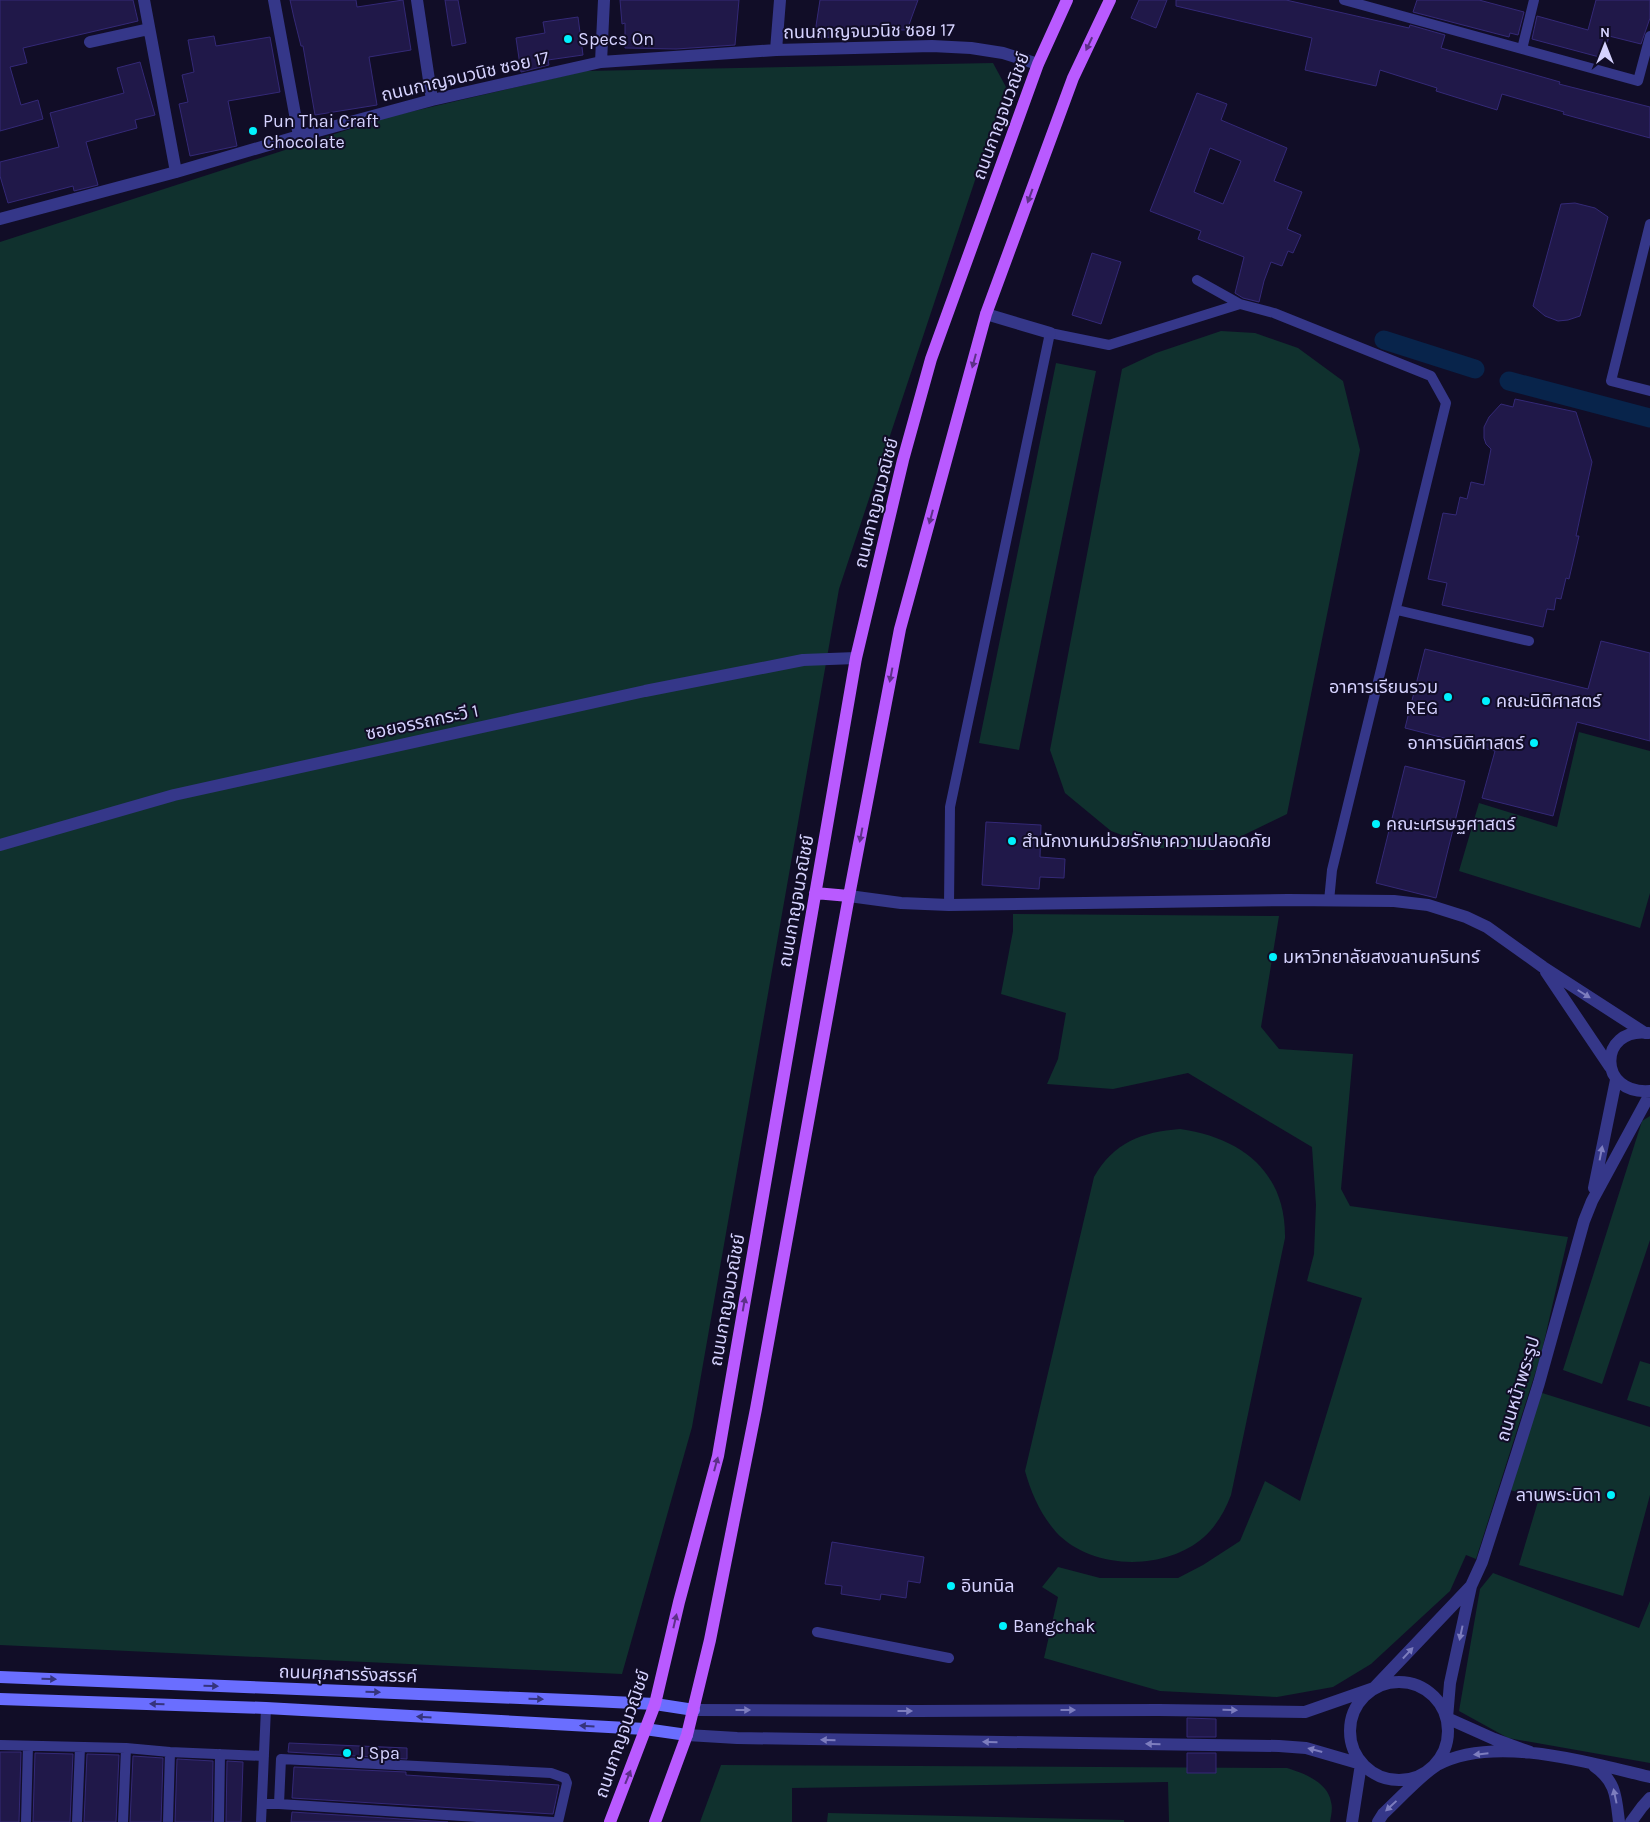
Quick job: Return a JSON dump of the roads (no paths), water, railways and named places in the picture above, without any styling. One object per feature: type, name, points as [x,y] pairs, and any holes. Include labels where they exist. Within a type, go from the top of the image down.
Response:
[{"type":"main road","name":"ถนนกาญจนวณิชย์","points":[[610,1822],[655,1704],[679,1602],[718,1456],[856,658],[904,460],[931,359],[1038,64],[1067,0]]},
{"type":"main road","points":[[655,1822],[687,1735],[710,1640],[756,1409],[849,896],[900,629],[986,314],[1073,78],[1110,0]]},
{"type":"main road","points":[[815,893],[849,896]]},
{"type":"street","points":[[144,0],[176,172]]},
{"type":"street","points":[[274,0],[299,136]]},
{"type":"street","points":[[417,0],[432,100]]},
{"type":"street","points":[[601,62],[604,0]]},
{"type":"street","points":[[776,50],[780,0]]},
{"type":"street","points":[[90,42],[149,28]]},
{"type":"street","name":"ถนนกาญจนวนิช ซอย 17","points":[[0,219],[432,100],[601,62],[776,50],[932,46],[1003,52],[1038,64]]},
{"type":"street","points":[[986,314],[1050,332]]},
{"type":"street","name":"ซอยอรรถกระวี 1","points":[[0,845],[174,795],[607,700],[803,660],[856,658]]},
{"type":"street","points":[[849,896],[901,903],[949,905],[1288,900],[1394,900],[1428,905],[1449,911],[1487,927],[1543,968],[1648,1033]]},
{"type":"street","points":[[1543,968],[1610,1067],[1616,1080],[1624,1087],[1650,1093]]},
{"type":"street","points":[[1610,1067],[1613,1048],[1618,1041],[1636,1032],[1648,1033]]},
{"type":"street","name":"ถนนหน้าพระรูป","points":[[1592,1201],[1616,1080]]},
{"type":"street","name":"ถนนหน้าพระรูป","points":[[1447,1718],[1450,1683],[1471,1586],[1482,1562],[1520,1444],[1584,1221],[1592,1201],[1650,1093]]},
{"type":"street","name":"ถนนหน้าพระรูป","points":[[1374,1688],[1471,1586]]},
{"type":"street","name":"ถนนศุภสารรังสรรค์","points":[[0,1677],[655,1704],[694,1710]]},
{"type":"street","points":[[694,1710],[1159,1710],[1305,1712],[1388,1683],[1404,1682],[1418,1686],[1431,1693],[1441,1705],[1447,1718],[1449,1732],[1447,1746],[1441,1758],[1432,1769],[1383,1814],[1378,1822]]},
{"type":"street","points":[[1374,1688],[1363,1697],[1354,1709],[1350,1723],[1349,1738],[1361,1764],[1373,1774],[1388,1780],[1404,1781],[1418,1777],[1455,1758],[1472,1754],[1513,1751],[1530,1752],[1590,1763],[1650,1777]]},
{"type":"street","points":[[0,1699],[266,1708],[645,1729],[687,1735],[737,1738],[1278,1746],[1306,1748],[1361,1764]]},
{"type":"street","points":[[1447,1718],[1494,1739],[1530,1752]]},
{"type":"street","points":[[1590,1763],[1604,1772],[1610,1780],[1615,1791],[1620,1822]]},
{"type":"street","points":[[1352,1822],[1361,1764]]},
{"type":"street","points":[[1632,1822],[1650,1798]]},
{"type":"lane","points":[[1344,0],[1638,81],[1650,36]]},
{"type":"lane","points":[[1522,49],[1534,0]]},
{"type":"lane","points":[[1650,224],[1611,380],[1650,391]]},
{"type":"lane","points":[[1197,280],[1240,304],[1274,313],[1431,376],[1446,403],[1332,870],[1330,900]]},
{"type":"lane","points":[[949,905],[950,807],[1050,332],[1109,345],[1240,304]]},
{"type":"lane","points":[[1397,610],[1529,641]]},
{"type":"lane","points":[[817,1632],[949,1658]]},
{"type":"lane","points":[[261,1822],[266,1708]]},
{"type":"lane","points":[[0,1745],[126,1748],[264,1756]]},
{"type":"lane","points":[[26,1822],[28,1746]]},
{"type":"lane","points":[[77,1822],[80,1747]]},
{"type":"lane","points":[[123,1822],[126,1748]]},
{"type":"lane","points":[[168,1822],[170,1752]]},
{"type":"lane","points":[[219,1822],[220,1754]]},
{"type":"lane","points":[[279,1804],[281,1759],[552,1772],[565,1778],[567,1783],[558,1822]]},
{"type":"lane","points":[[262,1804],[553,1822]]},
{"type":"waterway","points":[[1384,340],[1475,369]]},
{"type":"waterway","points":[[1509,381],[1650,418]]},
{"type":"place","name":"Specs On","points":[[568,39]]},
{"type":"place","name":"Pun Thai Craft Chocolate","points":[[253,131]]},
{"type":"place","name":"อาคารเรียนรวม REG","points":[[1448,697]]},
{"type":"place","name":"คณะนิติศาสตร์","points":[[1486,701]]},
{"type":"place","name":"อาคารนิติศาสตร์","points":[[1534,743]]},
{"type":"place","name":"คณะเศรษฐศาสตร์","points":[[1376,824]]},
{"type":"place","name":"สำนักงานหน่วยรักษาความปลอดภัย","points":[[1012,841]]},
{"type":"place","name":"มหาวิทยาลัยสงขลานครินทร์","points":[[1273,957]]},
{"type":"place","name":"ลานพระบิดา","points":[[1611,1495]]},
{"type":"place","name":"อินทนิล","points":[[951,1586]]},
{"type":"place","name":"Bangchak","points":[[1003,1626]]},
{"type":"place","name":"J Spa","points":[[347,1753]]}]
